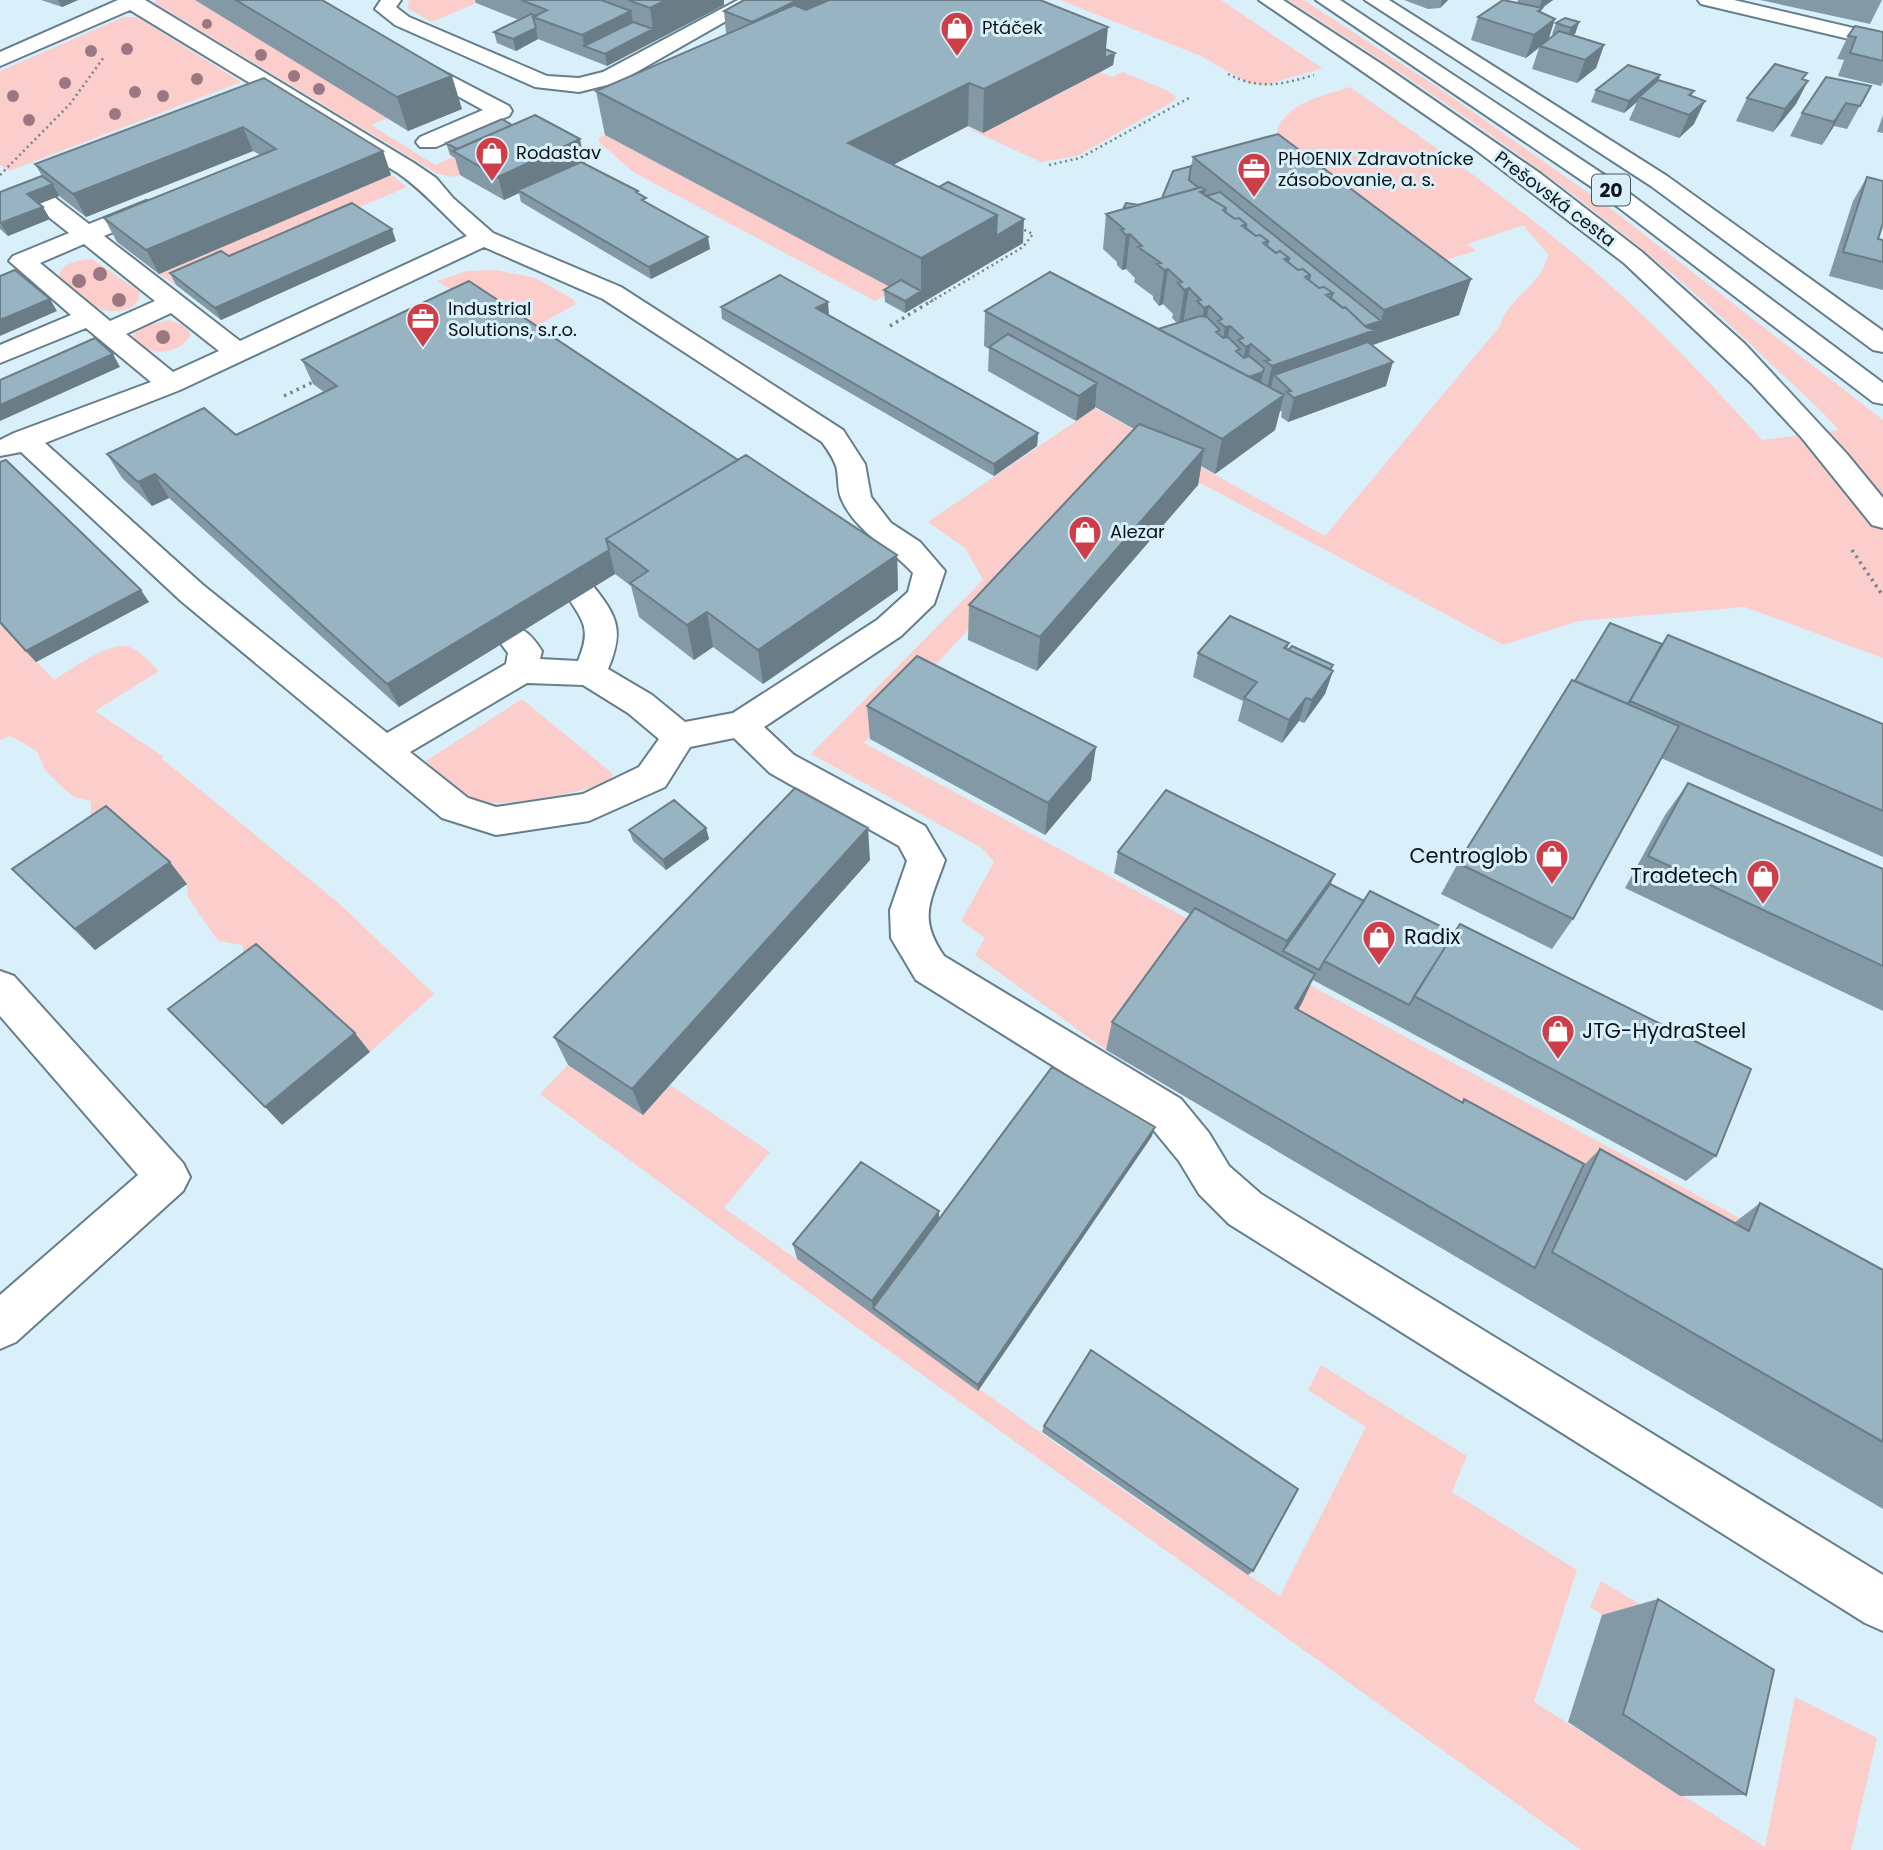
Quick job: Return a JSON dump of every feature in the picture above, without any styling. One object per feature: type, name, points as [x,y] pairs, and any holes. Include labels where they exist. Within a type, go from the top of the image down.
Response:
[{"type":"main road","points":[[391,0],[385,9],[388,14],[543,82],[561,86],[579,85],[611,77],[754,0]]},
{"type":"main road","name":"Prešovská cesta","points":[[1269,0],[1491,150],[1632,258],[1682,300],[1756,371],[1883,518]]},
{"type":"main road","name":"Prešovská cesta","points":[[1326,0],[1601,183],[1883,396]]},
{"type":"main road","points":[[1375,0],[1659,181],[1883,344]]},
{"type":"main road","points":[[1708,0],[1883,41]]},
{"type":"main road","points":[[0,60],[139,5],[406,168],[428,183],[444,203],[484,238],[612,293],[833,436],[850,464],[856,498],[880,530],[909,549],[929,571],[923,596],[889,628],[742,724],[679,736],[652,777],[589,807],[496,821],[455,808],[12,444],[170,384],[484,238]]},
{"type":"main road","points":[[396,52],[501,111],[428,142]]},
{"type":"main road","points":[[36,196],[237,352]]},
{"type":"main road","points":[[11,265],[175,198]]},
{"type":"main road","points":[[0,243],[11,265],[97,324],[170,384]]},
{"type":"main road","points":[[0,355],[173,303]]},
{"type":"main road","points":[[582,594],[598,613],[604,641],[589,673]]},
{"type":"main road","points":[[512,638],[525,651],[521,671]]},
{"type":"main road","points":[[385,750],[521,671],[589,673],[640,704],[679,736]]},
{"type":"main road","points":[[742,724],[757,743],[782,764],[912,836],[926,860],[909,911],[910,938],[930,968],[1166,1114],[1194,1147],[1214,1180],[1245,1209],[1883,1605]]},
{"type":"main road","points":[[0,988],[167,1177],[0,1326]]},
{"type":"path","points":[[0,175],[70,104],[139,5]]},
{"type":"path","points":[[1228,74],[1249,86],[1265,88],[1316,74]]},
{"type":"path","points":[[1049,165],[1080,158],[1189,98]]},
{"type":"path","points":[[890,326],[1030,242],[1033,234],[1010,223]]},
{"type":"path","points":[[284,396],[321,377]]},
{"type":"shaded area","points":[[195,0],[388,118],[371,125],[435,165],[453,157],[463,163],[541,139],[454,177],[438,174],[153,2]]},
{"type":"shaded area","points":[[409,0],[483,0],[432,22],[407,8]]},
{"type":"shaded area","points":[[1060,0],[1221,0],[1322,68],[1267,85],[1248,83],[1201,56]]},
{"type":"shaded area","points":[[1288,0],[1304,0],[1439,88],[1614,211],[1883,420],[1883,658],[1745,607],[1579,621],[1503,645],[1135,448],[864,743],[1883,1296],[1283,1036],[1302,1003],[1106,1050],[975,955],[985,938],[961,921],[994,862],[982,848],[811,754],[983,580],[965,548],[928,522],[1095,408],[1325,536],[1500,326],[1510,307],[1540,274],[1548,254],[1523,225],[1468,244],[1476,251],[1431,264],[1282,144],[1277,132],[1282,122],[1297,107],[1350,87],[1515,206],[1609,284],[1649,321],[1762,440],[1839,430],[1712,309],[1597,213],[1476,124]]},
{"type":"shaded area","points":[[124,17],[137,17],[241,82],[9,171],[0,165],[0,71]]},
{"type":"shaded area","points":[[1100,72],[1112,77],[1123,72],[1176,97],[1174,101],[1077,156],[1041,162],[965,127],[983,133]]},
{"type":"shaded area","points":[[605,135],[895,289],[875,301],[633,172],[599,142],[599,138]]},
{"type":"shaded area","points":[[391,175],[407,187],[176,285],[159,274]]},
{"type":"shaded area","points":[[92,259],[140,292],[135,305],[117,311],[98,308],[59,278],[66,265]]},
{"type":"shaded area","points":[[496,270],[536,278],[574,300],[576,304],[521,335],[437,281],[467,271]]},
{"type":"shaded area","points":[[169,320],[183,325],[191,334],[179,347],[162,352],[153,351],[144,348],[133,335],[143,326]]},
{"type":"shaded area","points":[[0,624],[54,680],[91,657],[112,648],[129,647],[141,654],[159,671],[95,711],[164,757],[161,758],[341,905],[434,994],[370,1052],[243,964],[243,945],[218,941],[188,897],[187,884],[91,818],[91,801],[74,797],[62,787],[45,770],[37,751],[10,736],[0,740]]},
{"type":"shaded area","points":[[522,699],[613,774],[607,784],[539,799],[485,802],[460,791],[426,761]]},
{"type":"shaded area","points":[[568,1065],[643,1115],[670,1085],[770,1152],[724,1208],[1070,1453],[1280,1596],[1366,1427],[1308,1390],[1321,1365],[1467,1456],[1452,1492],[1577,1570],[1534,1702],[1765,1847],[1795,1697],[1877,1738],[1851,1850],[1581,1850],[856,1327],[540,1094]]},
{"type":"shaded area","points":[[1601,1581],[1732,1659],[1602,1615],[1590,1607]]},
{"type":"building","points":[[236,0],[322,0],[452,76],[397,97]]},
{"type":"building","points":[[521,0],[601,0],[631,11],[582,35],[533,17],[547,10]]},
{"type":"building","points":[[628,0],[666,0],[650,8]]},
{"type":"building","points":[[744,0],[798,0],[752,22],[724,11]]},
{"type":"building","points":[[829,0],[1040,0],[1108,27],[984,89],[969,83],[848,143],[997,215],[921,258],[596,91],[794,5],[806,10]]},
{"type":"building","points":[[1503,0],[1542,8],[1538,11],[1555,19],[1534,35],[1478,17]]},
{"type":"building","points":[[531,14],[536,16],[533,17],[536,28],[513,39],[494,32]]},
{"type":"building","points":[[1565,18],[1579,22],[1571,28],[1556,23]]},
{"type":"building","points":[[633,22],[653,29],[605,54],[584,46]]},
{"type":"building","points":[[1855,26],[1883,32],[1883,61],[1850,53],[1856,37],[1848,36]]},
{"type":"building","points":[[1559,31],[1604,45],[1585,60],[1540,46]]},
{"type":"building","points":[[1105,49],[1115,53],[1105,58]]},
{"type":"building","points":[[1775,64],[1807,73],[1802,79],[1808,81],[1785,109],[1747,98]]},
{"type":"building","points":[[1628,65],[1660,75],[1629,101],[1596,90]]},
{"type":"building","points":[[1826,77],[1871,86],[1860,106],[1846,103],[1834,122],[1802,113]]},
{"type":"building","points":[[264,78],[383,151],[146,250],[104,218],[276,149],[243,127],[73,194],[35,164]]},
{"type":"building","points":[[1658,80],[1694,91],[1689,95],[1705,101],[1689,115],[1639,97]]},
{"type":"building","points":[[535,115],[580,139],[498,177],[453,151]]},
{"type":"building","points":[[502,119],[512,125],[457,149],[446,143]]},
{"type":"building","points":[[1278,134],[1471,279],[1384,310],[1193,157]]},
{"type":"building","points":[[581,162],[638,191],[636,192],[646,198],[642,200],[708,237],[649,267],[518,190]]},
{"type":"building","points":[[1191,166],[1189,180],[1199,188],[1162,198],[1173,171]]},
{"type":"building","points":[[42,176],[53,184],[27,194],[43,207],[0,223],[0,192]]},
{"type":"building","points":[[1867,177],[1883,181],[1883,223],[1878,239],[1883,240],[1883,262],[1843,252]]},
{"type":"building","points":[[948,182],[1024,219],[996,236],[997,215],[939,187]]},
{"type":"building","points":[[1201,187],[1205,190],[1200,192],[1226,208],[1223,210],[1235,219],[1239,218],[1246,224],[1242,226],[1268,241],[1263,243],[1276,253],[1280,251],[1289,258],[1284,259],[1310,275],[1305,277],[1319,288],[1324,287],[1333,293],[1326,295],[1345,307],[1366,327],[1375,330],[1272,366],[1265,361],[1270,360],[1251,344],[1246,347],[1238,340],[1243,338],[1230,326],[1225,327],[1218,321],[1222,319],[1209,306],[1204,308],[1197,301],[1201,300],[1189,288],[1184,290],[1178,283],[1182,282],[1138,247],[1142,246],[1130,234],[1126,235],[1121,230],[1124,229],[1106,214]]},
{"type":"building","points":[[1220,192],[1381,321],[1365,326],[1331,298],[1333,293],[1324,287],[1319,288],[1309,280],[1310,275],[1303,269],[1298,270],[1280,251],[1276,253],[1267,246],[1268,241],[1260,235],[1256,236],[1239,218],[1235,219],[1225,212],[1226,208],[1206,196]]},
{"type":"building","points":[[352,203],[392,229],[215,308],[170,273],[221,251],[229,256]]},
{"type":"building","points":[[1126,203],[1139,205],[1123,209]]},
{"type":"building","points":[[15,270],[50,299],[0,320],[0,276]]},
{"type":"building","points":[[1050,272],[1284,395],[1222,439],[985,311]]},
{"type":"building","points":[[780,275],[828,302],[816,308],[1038,433],[994,464],[721,307]]},
{"type":"building","points":[[901,280],[921,291],[905,301],[884,290]]},
{"type":"building","points":[[469,281],[738,460],[606,539],[609,550],[387,684],[155,474],[138,482],[107,454],[204,408],[236,435],[337,386],[302,360]]},
{"type":"building","points":[[1200,316],[1207,317],[1220,330],[1216,332],[1223,338],[1228,337],[1240,349],[1236,351],[1244,358],[1249,356],[1264,368],[1263,372],[1249,377],[1158,329]]},
{"type":"building","points":[[1008,334],[1097,383],[1079,396],[989,347]]},
{"type":"building","points":[[95,338],[113,354],[0,405],[0,380]]},
{"type":"building","points":[[1368,342],[1393,362],[1294,398],[1287,392],[1291,391],[1274,375]]},
{"type":"building","points":[[1139,424],[1204,449],[1040,637],[969,605]]},
{"type":"building","points":[[746,455],[897,555],[758,650],[707,612],[687,625],[630,583],[648,571],[606,539]]},
{"type":"building","points":[[6,460],[141,590],[26,651],[0,622],[0,462]]},
{"type":"building","points":[[1230,616],[1289,643],[1284,648],[1333,671],[1312,700],[1306,698],[1289,720],[1244,698],[1257,682],[1198,653]]},
{"type":"building","points":[[1610,623],[1662,644],[1628,704],[1575,681]]},
{"type":"building","points":[[1668,635],[1883,724],[1883,811],[1630,701]]},
{"type":"building","points":[[1292,646],[1333,665],[1330,669],[1288,650]]},
{"type":"building","points":[[917,656],[1096,747],[1048,803],[867,706]]},
{"type":"building","points":[[1572,680],[1679,726],[1573,919],[1458,863]]},
{"type":"building","points":[[1688,783],[1883,869],[1883,966],[1648,856]]},
{"type":"building","points":[[795,788],[868,828],[632,1089],[554,1037]]},
{"type":"building","points":[[1166,790],[1335,874],[1287,941],[1118,852]]},
{"type":"building","points":[[674,800],[706,828],[663,860],[629,830]]},
{"type":"building","points":[[106,806],[170,862],[75,929],[12,869]]},
{"type":"building","points":[[1330,884],[1364,901],[1319,970],[1283,951]]},
{"type":"building","points":[[1370,891],[1454,933],[1409,1005],[1324,961]]},
{"type":"building","points":[[1195,908],[1315,974],[1295,1008],[1463,1103],[1464,1099],[1584,1164],[1535,1268],[1112,1022]]},
{"type":"building","points":[[1460,924],[1751,1069],[1716,1156],[1414,996]]},
{"type":"building","points":[[256,944],[355,1033],[265,1107],[168,1009]]},
{"type":"building","points":[[1052,1067],[1155,1127],[978,1385],[873,1308]]},
{"type":"building","points":[[1600,1149],[1749,1231],[1760,1203],[1883,1270],[1883,1442],[1552,1252]]},
{"type":"building","points":[[861,1162],[939,1211],[872,1301],[793,1244]]},
{"type":"building","points":[[1091,1350],[1298,1489],[1253,1571],[1044,1426]]},
{"type":"building","points":[[1658,1599],[1774,1670],[1746,1795],[1623,1714]]},
{"type":"place","name":"Ptáček","points":[[957,58]]},
{"type":"place","name":"Rodastav","points":[[492,183]]},
{"type":"place","name":"PHOENIX Zdravotnícke zásobovanie, a. s.","points":[[1254,199]]},
{"type":"place","name":"Industrial Solutions, s.r.o.","points":[[423,349]]},
{"type":"place","name":"Alezar","points":[[1085,562]]},
{"type":"place","name":"Centroglob","points":[[1552,886]]},
{"type":"place","name":"Tradetech","points":[[1763,906]]},
{"type":"place","name":"Radix","points":[[1379,967]]},
{"type":"place","name":"JTG-HydraSteel","points":[[1558,1061]]}]
